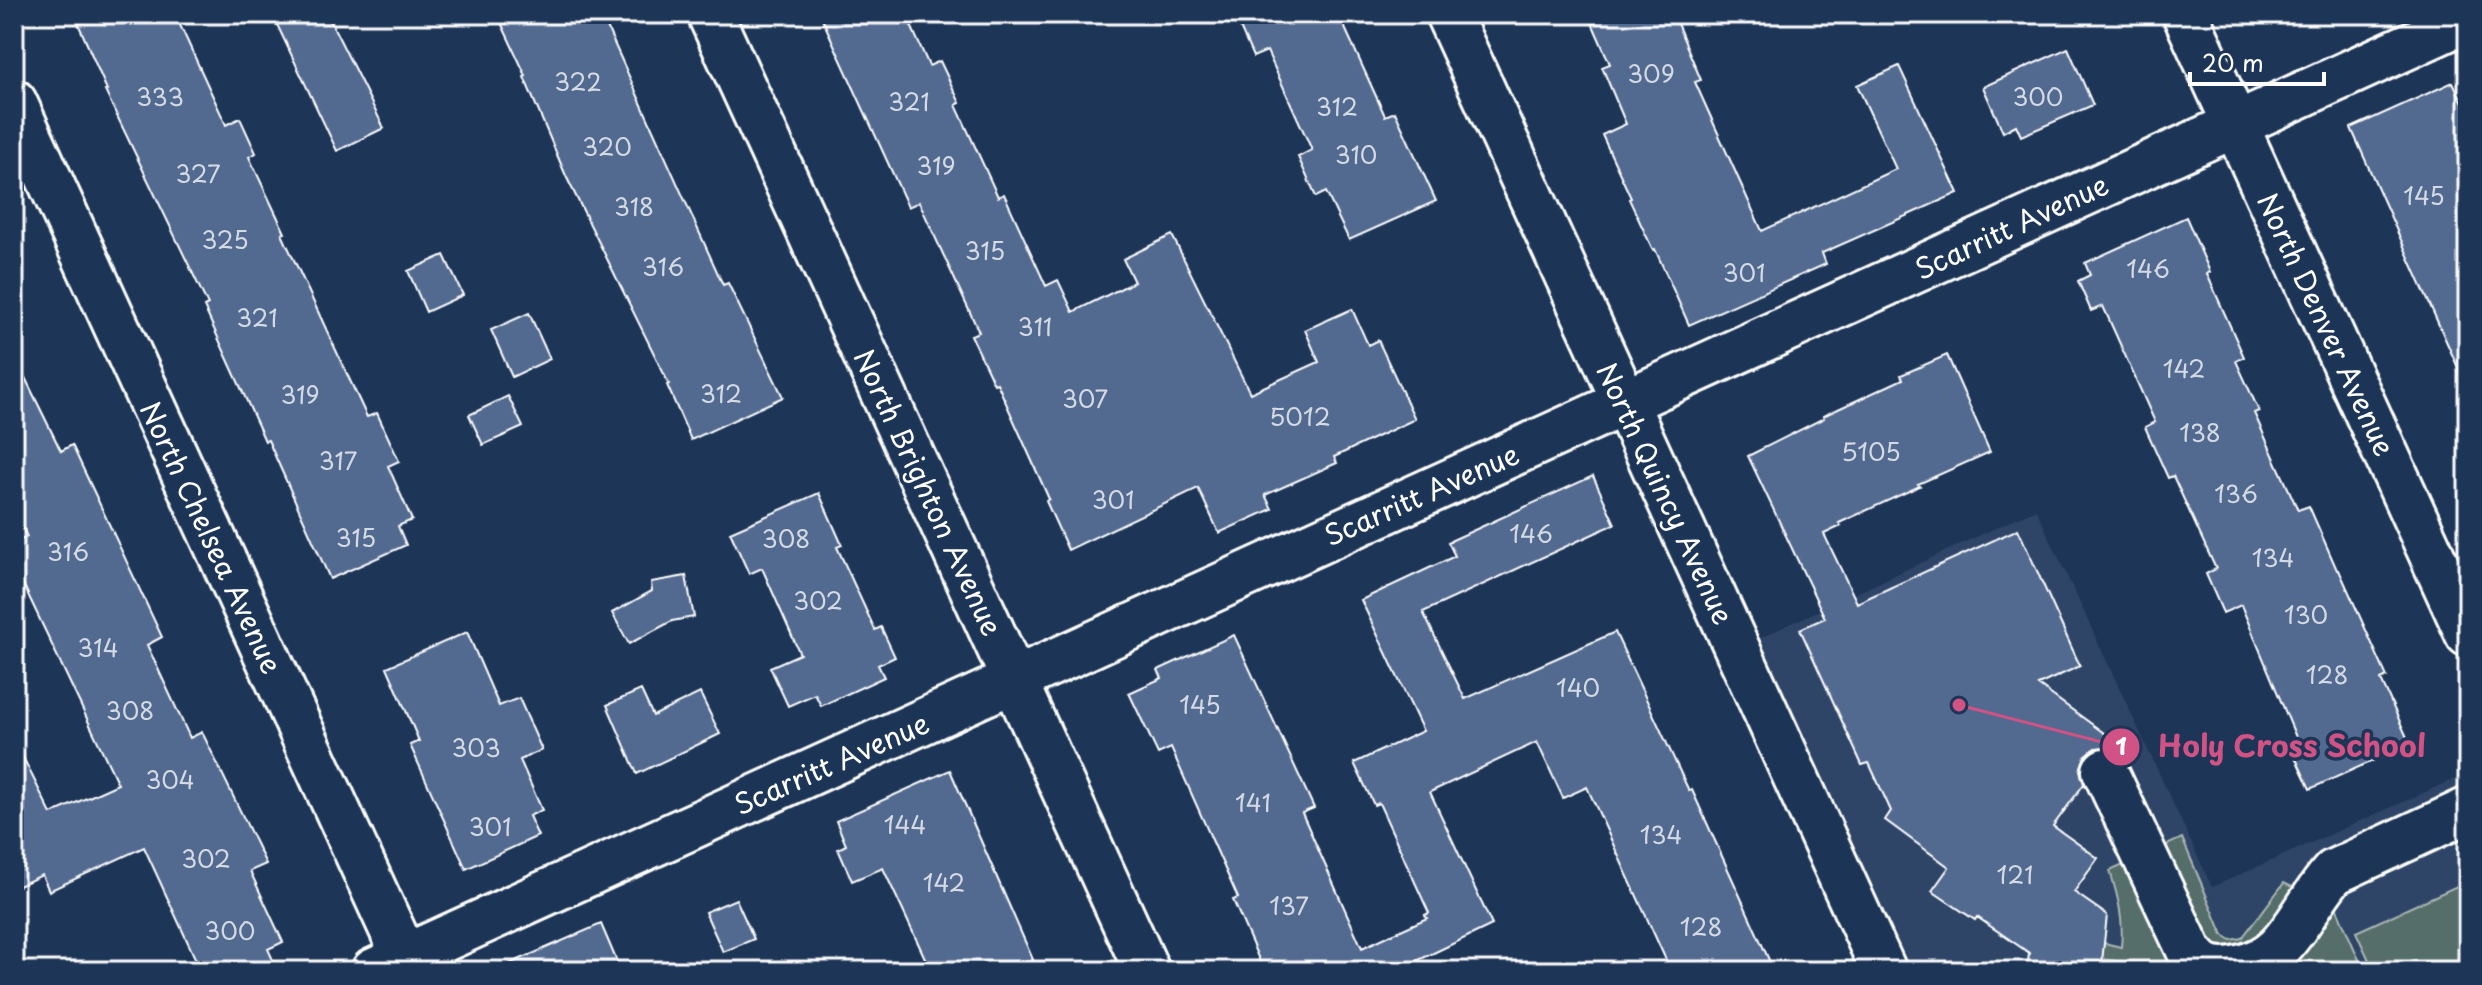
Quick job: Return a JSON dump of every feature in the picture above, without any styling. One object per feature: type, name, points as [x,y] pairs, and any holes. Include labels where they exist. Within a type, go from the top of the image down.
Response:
[{"type":"street","name":"North Brighton Avenue","points":[[710,14],[1147,971]]},
{"type":"street","name":"North Quincy Avenue","points":[[1448,14],[1884,971]]},
{"type":"street","name":"North Denver Avenue","points":[[2185,14],[2468,634]]},
{"type":"street","name":"Scarritt Avenue","points":[[396,966],[1014,679],[2468,19]]},
{"type":"street","name":"North Chelsea Avenue","points":[[14,102],[396,966]]},
{"type":"street","points":[[2105,771],[2189,950],[2203,965],[2221,970],[2250,965],[2277,949],[2334,872],[2468,810]]},
{"type":"shaded area","points":[[2036,509],[2212,887],[2468,773],[2468,971],[1912,971],[1760,638]]},
{"type":"green space","points":[[2182,838],[2223,935],[2231,940],[2242,938],[2284,883],[2337,909],[2364,971],[2147,971],[2148,965],[2101,959],[2104,943],[2121,947],[2120,908],[2110,871]]},
{"type":"green space","points":[[2468,881],[2468,971],[2374,971],[2356,932]]},
{"type":"building","points":[[74,14],[175,14],[226,125],[240,118],[256,153],[249,157],[285,233],[282,234],[367,417],[377,413],[399,461],[388,466],[412,520],[398,526],[406,545],[330,579],[204,307],[208,305],[105,91]]},
{"type":"building","points":[[272,14],[327,14],[384,128],[337,151]]},
{"type":"building","points":[[497,14],[601,14],[723,285],[728,283],[783,397],[691,440],[669,384],[566,176]]},
{"type":"building","points":[[820,14],[906,14],[929,66],[940,61],[960,103],[956,105],[998,197],[1004,194],[1046,286],[1058,280],[1073,312],[1134,282],[1123,259],[1172,235],[1250,393],[1319,362],[1305,330],[1352,309],[1368,345],[1378,340],[1415,419],[1334,457],[1337,463],[1265,495],[1272,509],[1219,533],[1198,488],[1068,550],[1046,501],[1049,499],[997,383],[994,384],[971,335],[979,332],[919,202],[908,207]]},
{"type":"building","points":[[1234,14],[1347,14],[1340,17],[1385,116],[1395,112],[1436,201],[1349,240],[1326,192],[1316,197],[1298,157],[1312,150],[1267,51],[1253,57]]},
{"type":"building","points":[[1611,14],[1673,14],[1701,80],[1695,82],[1762,231],[1896,169],[1857,85],[1899,66],[1958,193],[1822,253],[1826,264],[1689,325],[1602,135],[1626,124],[1602,67],[1610,64],[1592,23]]},
{"type":"building","points":[[2068,48],[2093,105],[2021,136],[2016,125],[2003,132],[1983,87]]},
{"type":"building","points":[[2453,82],[2468,113],[2468,390],[2351,128]]},
{"type":"building","points":[[2186,217],[2210,272],[2207,274],[2244,357],[2236,361],[2259,411],[2254,413],[2298,510],[2309,506],[2387,677],[2381,680],[2410,744],[2310,789],[2290,746],[2298,742],[2241,605],[2223,613],[2206,574],[2216,569],[2173,476],[2168,478],[2145,427],[2155,422],[2103,306],[2091,311],[2078,281],[2090,275],[2085,263]]},
{"type":"building","points":[[444,255],[463,295],[426,312],[408,271]]},
{"type":"building","points":[[529,313],[550,359],[512,377],[491,330]]},
{"type":"building","points":[[14,355],[61,451],[72,445],[162,637],[147,645],[190,738],[202,732],[266,864],[250,871],[283,942],[268,949],[274,962],[254,971],[201,971],[144,847],[49,891],[42,875],[14,888],[14,739],[51,814],[118,784],[14,565],[14,543],[27,537],[14,508]]},
{"type":"building","points":[[1947,355],[1990,452],[1839,523],[1841,526],[1824,534],[1857,603],[2018,529],[2080,666],[2038,685],[2115,741],[2111,747],[2095,748],[2085,756],[2080,770],[2084,784],[2053,826],[2098,858],[2074,892],[2107,915],[2101,971],[2027,971],[2029,953],[1932,891],[1949,867],[1885,820],[1891,811],[1869,763],[1862,765],[1800,629],[1825,618],[1748,456],[1823,416],[1903,379],[1901,375]]},
{"type":"building","points":[[508,396],[523,427],[483,445],[469,415]]},
{"type":"building","points":[[1593,476],[1615,524],[1423,612],[1465,699],[1615,632],[1689,791],[1692,790],[1774,971],[1671,971],[1587,787],[1563,798],[1537,742],[1430,792],[1492,925],[1396,971],[1264,971],[1233,900],[1238,898],[1171,748],[1158,754],[1129,693],[1162,678],[1158,670],[1234,635],[1314,808],[1302,813],[1362,948],[1427,918],[1425,915],[1429,913],[1379,803],[1374,805],[1354,763],[1423,731],[1361,600],[1455,556],[1448,542]]},
{"type":"building","points":[[819,493],[842,545],[837,547],[875,630],[881,627],[895,657],[878,665],[884,677],[821,706],[815,694],[788,706],[770,667],[800,654],[762,568],[749,574],[730,532]]},
{"type":"building","points":[[686,576],[694,617],[672,621],[629,644],[612,613],[652,591],[651,582]]},
{"type":"building","points":[[467,632],[499,706],[519,698],[542,750],[520,760],[542,810],[529,816],[538,836],[466,869],[410,745],[419,741],[387,667]]},
{"type":"building","points":[[641,690],[653,716],[700,693],[720,734],[637,774],[607,705]]},
{"type":"building","points":[[950,770],[1038,971],[931,971],[883,868],[852,881],[838,849],[846,845],[836,821]]},
{"type":"building","points":[[736,899],[754,939],[723,952],[705,912]]},
{"type":"building","points":[[601,924],[621,971],[493,971]]},
{"type":"place","name":"Holy Cross School","points":[[1959,705]]}]
